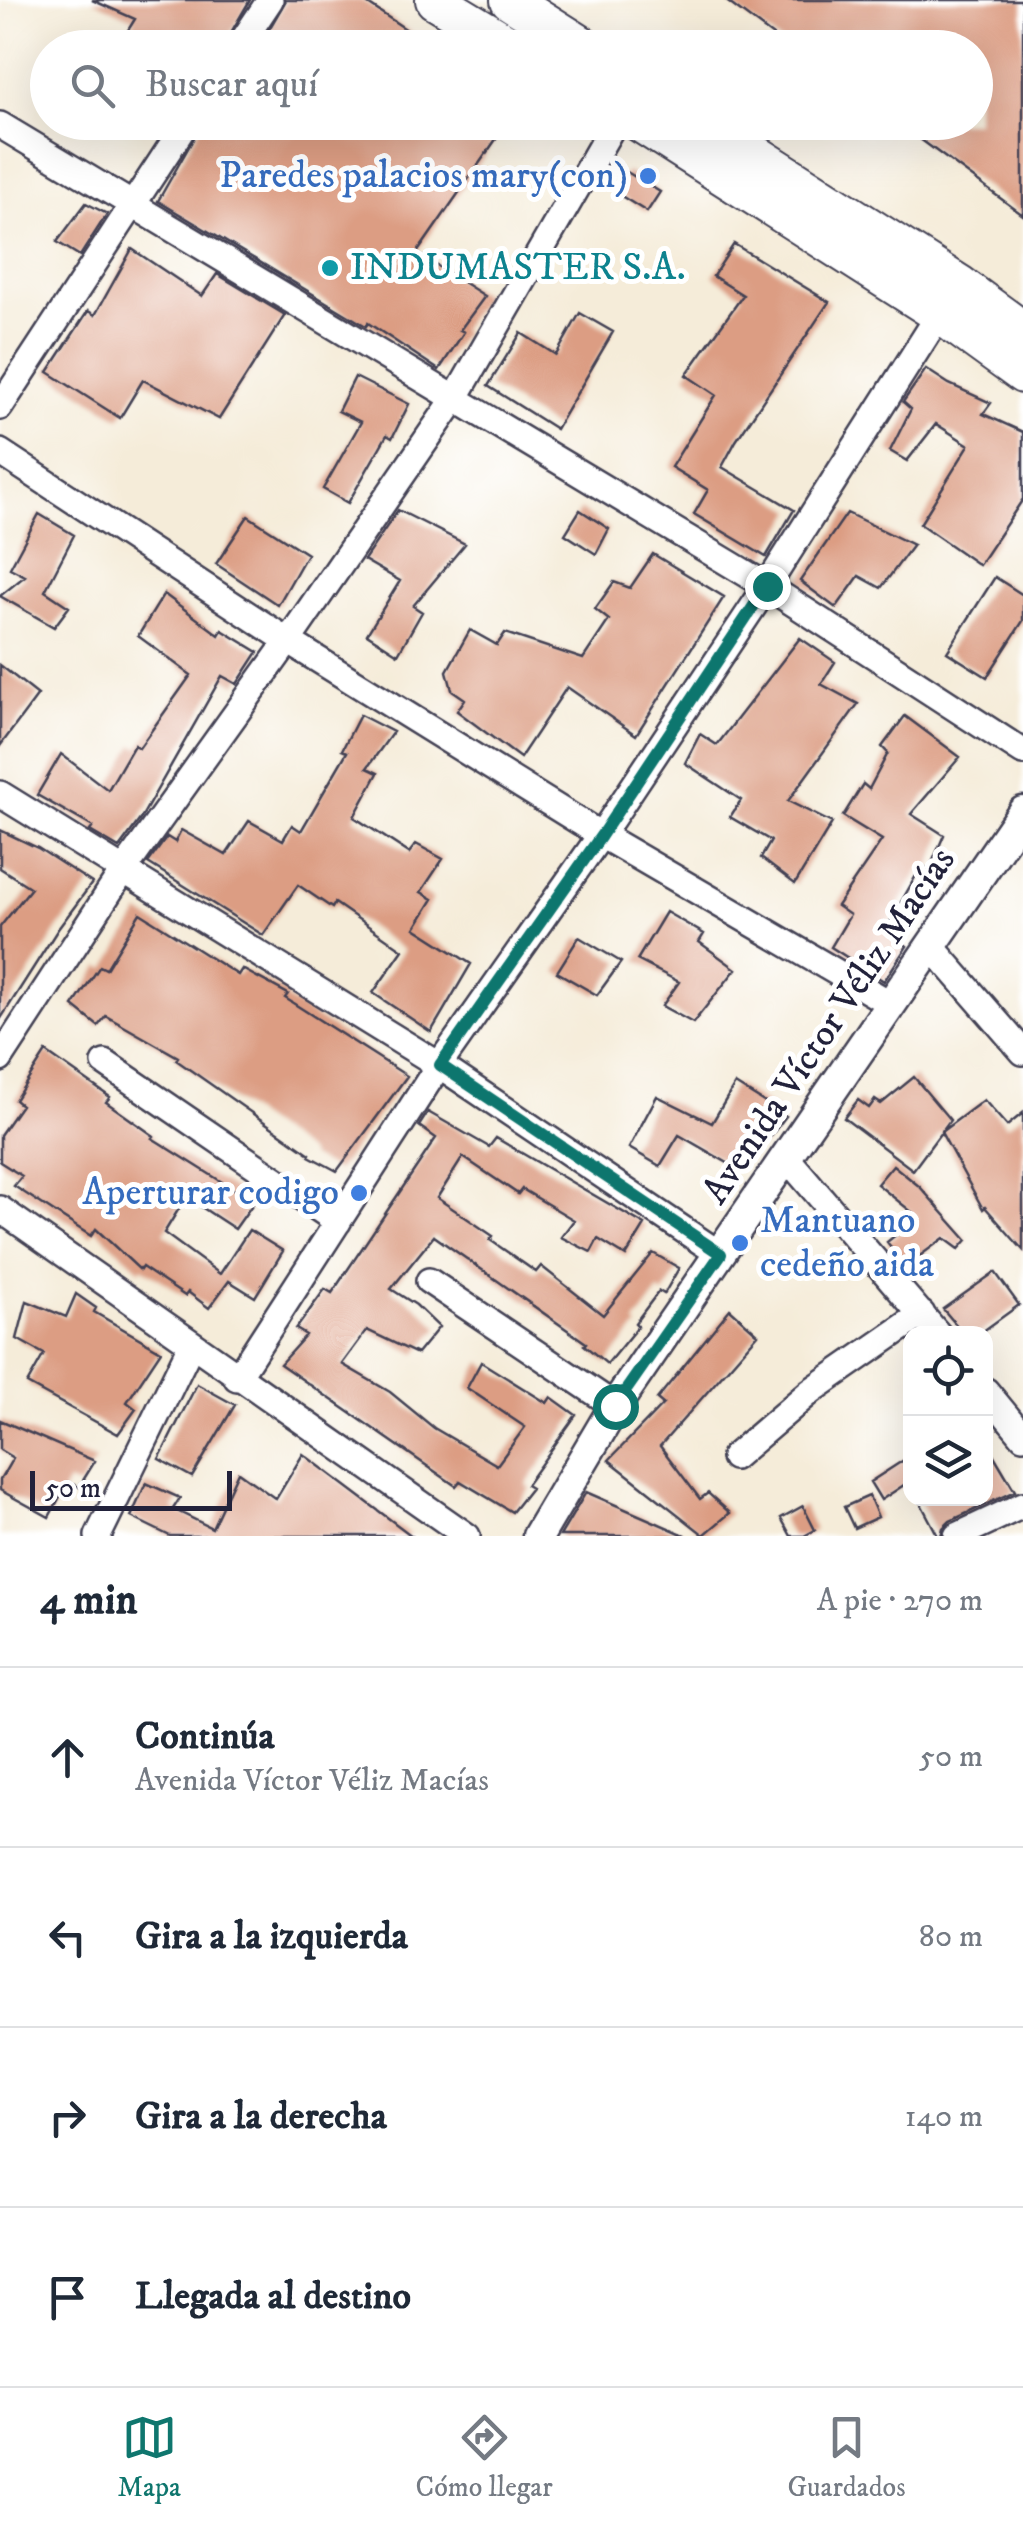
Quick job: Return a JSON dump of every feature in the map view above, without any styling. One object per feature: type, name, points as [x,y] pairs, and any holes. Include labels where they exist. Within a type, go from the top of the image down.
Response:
[{"type":"main road","points":[[435,0],[484,30]]},
{"type":"main road","points":[[510,0],[558,30]]},
{"type":"main road","points":[[671,140],[950,299],[1023,331]]},
{"type":"main road","points":[[730,140],[950,299],[1023,374]]},
{"type":"street","points":[[250,30],[270,0]]},
{"type":"street","points":[[0,125],[767,586],[1023,752]]},
{"type":"street","points":[[0,407],[175,140]]},
{"type":"street","points":[[0,1058],[123,870],[288,641],[456,396],[605,140]]},
{"type":"street","points":[[237,1378],[440,1065],[601,836],[767,586],[950,299]]},
{"type":"street","points":[[0,452],[288,641],[601,836],[890,1004]]},
{"type":"street","points":[[0,794],[440,1065],[721,1254]]},
{"type":"street","name":"Avenida Víctor Véliz Macías","points":[[538,1536],[615,1406],[1023,812]]},
{"type":"street","points":[[932,946],[1023,1052]]},
{"type":"street","points":[[105,1064],[338,1222]]},
{"type":"street","points":[[734,1457],[811,1392],[930,1324],[786,1157]]},
{"type":"street","points":[[0,1209],[467,1536]]},
{"type":"street","points":[[429,1280],[615,1406]]},
{"type":"street","points":[[98,1536],[191,1345]]},
{"type":"street","points":[[993,1400],[1023,1436]]},
{"type":"street","points":[[957,1536],[1023,1505]]},
{"type":"building","points":[[92,0],[250,0],[232,30],[128,30],[135,19]]},
{"type":"building","points":[[286,0],[362,0],[407,30],[268,30]]},
{"type":"building","points":[[725,0],[1023,0],[1023,215],[921,140],[993,140],[993,30],[765,30]]},
{"type":"building","name":"INDUMASTER S.A.","points":[[193,140],[495,140],[417,253],[485,296],[460,330],[464,332],[439,370],[368,323],[366,326],[158,201]]},
{"type":"building","points":[[627,172],[660,192],[647,212],[615,192]]},
{"type":"building","points":[[86,203],[107,214],[80,256],[57,242]]},
{"type":"building","points":[[734,244],[829,302],[722,467],[794,510],[766,557],[694,514],[708,490],[671,467],[716,395],[686,375],[743,295],[713,276]]},
{"type":"building","points":[[132,249],[202,296],[217,274],[285,315],[219,419],[143,380],[120,418],[48,372],[88,311],[95,315]]},
{"type":"building","points":[[580,313],[613,332],[556,429],[488,386],[521,333],[556,355]]},
{"type":"building","points":[[926,369],[991,403],[983,414],[1023,432],[1023,499],[979,565],[920,524],[969,445],[936,424],[907,461],[890,451],[911,409],[903,402]]},
{"type":"building","points":[[355,377],[409,404],[392,438],[387,435],[348,503],[323,489],[361,422],[338,411]]},
{"type":"building","points":[[398,510],[465,544],[413,606],[422,612],[398,654],[367,634],[400,581],[364,560]]},
{"type":"building","points":[[580,510],[609,529],[596,554],[565,534]]},
{"type":"building","points":[[847,513],[913,545],[881,588],[859,576],[836,608],[800,581]]},
{"type":"building","points":[[39,514],[74,535],[45,591],[69,607],[54,627],[0,596],[25,576],[10,568]]},
{"type":"building","points":[[248,516],[307,554],[278,605],[216,564]]},
{"type":"building","points":[[653,554],[724,597],[636,735],[567,687],[520,758],[457,711],[465,699],[452,690],[447,671],[470,630],[497,645],[505,633],[583,659],[609,620],[595,609],[614,582],[630,588]]},
{"type":"building","points":[[995,577],[1023,595],[1023,621],[987,677],[947,652]]},
{"type":"building","points":[[164,594],[219,635],[222,630],[258,652],[237,684],[222,676],[141,818],[119,848],[90,831],[93,827],[37,795],[61,754],[108,790],[134,745],[139,748],[191,675],[138,636]]},
{"type":"building","points":[[800,638],[835,662],[821,684],[858,704],[788,801],[832,823],[795,884],[761,858],[771,841],[730,817],[741,800],[685,763],[700,734],[717,745]]},
{"type":"building","points":[[0,665],[38,695],[0,746]]},
{"type":"building","points":[[360,715],[393,732],[367,768],[378,773],[354,817],[409,853],[416,844],[443,859],[421,892],[433,899],[415,928],[471,964],[431,1032],[373,993],[403,950],[335,903],[332,908],[298,885],[263,935],[148,863],[167,837],[175,842],[181,830],[226,855],[249,821],[283,840],[292,825],[301,831],[347,752],[342,750]]},
{"type":"building","points":[[905,716],[960,757],[911,814],[944,835],[929,870],[922,865],[886,929],[907,946],[884,981],[831,947],[850,915],[837,906],[882,840],[843,816],[863,784],[869,789],[888,753],[882,747]]},
{"type":"building","points":[[0,830],[38,848],[92,883],[0,1020],[0,927],[31,888],[0,868]]},
{"type":"building","points":[[666,912],[704,934],[699,942],[736,969],[693,1023],[662,1006],[679,982],[637,960]]},
{"type":"building","points":[[140,913],[238,975],[242,969],[288,994],[285,998],[407,1076],[337,1171],[309,1156],[176,1060],[178,1057],[106,1016],[98,1026],[73,1006],[100,966],[106,969]]},
{"type":"building","points":[[579,937],[621,962],[597,995],[557,972]]},
{"type":"building","points":[[46,1052],[110,1097],[106,1102],[152,1138],[254,1202],[235,1229],[186,1197],[164,1233],[220,1274],[249,1230],[283,1251],[255,1297],[229,1281],[209,1308],[188,1292],[185,1296],[142,1267],[140,1270],[96,1229],[91,1236],[14,1186],[22,1176],[0,1162],[0,1135],[21,1105],[15,1100]]},
{"type":"building","points":[[914,1077],[950,1120],[913,1170],[844,1118],[858,1100],[869,1108],[875,1100],[881,1104]]},
{"type":"building","points":[[735,1084],[786,1116],[763,1146],[750,1138],[733,1166],[679,1135],[660,1166],[629,1148],[657,1096],[712,1123]]},
{"type":"building","points":[[984,1100],[1007,1126],[1023,1113],[1023,1250],[983,1209],[941,1132]]},
{"type":"building","points":[[428,1112],[489,1147],[496,1138],[645,1225],[626,1256],[598,1239],[591,1252],[561,1237],[574,1220],[522,1189],[518,1194],[463,1157],[437,1198],[493,1236],[490,1240],[536,1272],[541,1266],[603,1315],[653,1253],[679,1268],[664,1294],[659,1291],[635,1323],[638,1326],[607,1364],[586,1343],[434,1236],[391,1289],[439,1327],[417,1354],[367,1330],[342,1364],[390,1392],[434,1428],[497,1465],[525,1427],[467,1388],[481,1362],[547,1403],[551,1397],[576,1415],[526,1485],[531,1488],[512,1512],[460,1481],[456,1486],[280,1364],[306,1335],[296,1329],[325,1289],[332,1293],[436,1138],[419,1126]]},
{"type":"building","points":[[893,1165],[920,1187],[967,1240],[959,1249],[944,1238],[906,1266],[887,1242],[918,1217],[877,1184]]},
{"type":"building","points":[[995,1272],[1019,1305],[990,1326],[957,1326],[943,1309]]},
{"type":"building","points":[[76,1294],[96,1308],[94,1312],[161,1351],[127,1402],[136,1409],[118,1434],[27,1384],[44,1354],[17,1339],[27,1301],[66,1317]]},
{"type":"building","points":[[730,1309],[758,1334],[660,1446],[700,1499],[708,1493],[730,1513],[704,1535],[609,1460],[663,1404],[657,1399]]},
{"type":"building","points":[[197,1384],[235,1405],[192,1477],[159,1459]]},
{"type":"building","points":[[0,1420],[95,1461],[79,1487],[68,1482],[49,1517],[0,1490],[0,1480],[13,1458],[0,1450]]},
{"type":"building","points":[[303,1454],[412,1536],[170,1536],[131,1517],[146,1483],[180,1498],[173,1509],[212,1528],[238,1472],[276,1499]]},
{"type":"building","points":[[993,1454],[1015,1491],[993,1501]]},
{"type":"building","points":[[903,1461],[903,1486],[881,1500],[870,1482]]},
{"type":"building","points":[[586,1492],[687,1536],[560,1536]]},
{"type":"building","points":[[869,1496],[878,1517],[854,1528],[844,1507]]},
{"type":"building","points":[[803,1506],[815,1530],[804,1536],[791,1536],[781,1518]]},
{"type":"building","points":[[922,1506],[982,1506],[950,1521],[938,1536]]},
{"type":"place","name":"Paredes palacios mary(con)","points":[[648,176]]},
{"type":"place","name":"INDUMASTER S.A.","points":[[330,268]]},
{"type":"place","name":"Aperturar codigo","points":[[359,1193]]},
{"type":"place","name":"Mantuano cedeño aida","points":[[740,1243]]},
{"type":"route","points":[[615,1406],[721,1254],[440,1065],[601,836],[767,586]]}]
